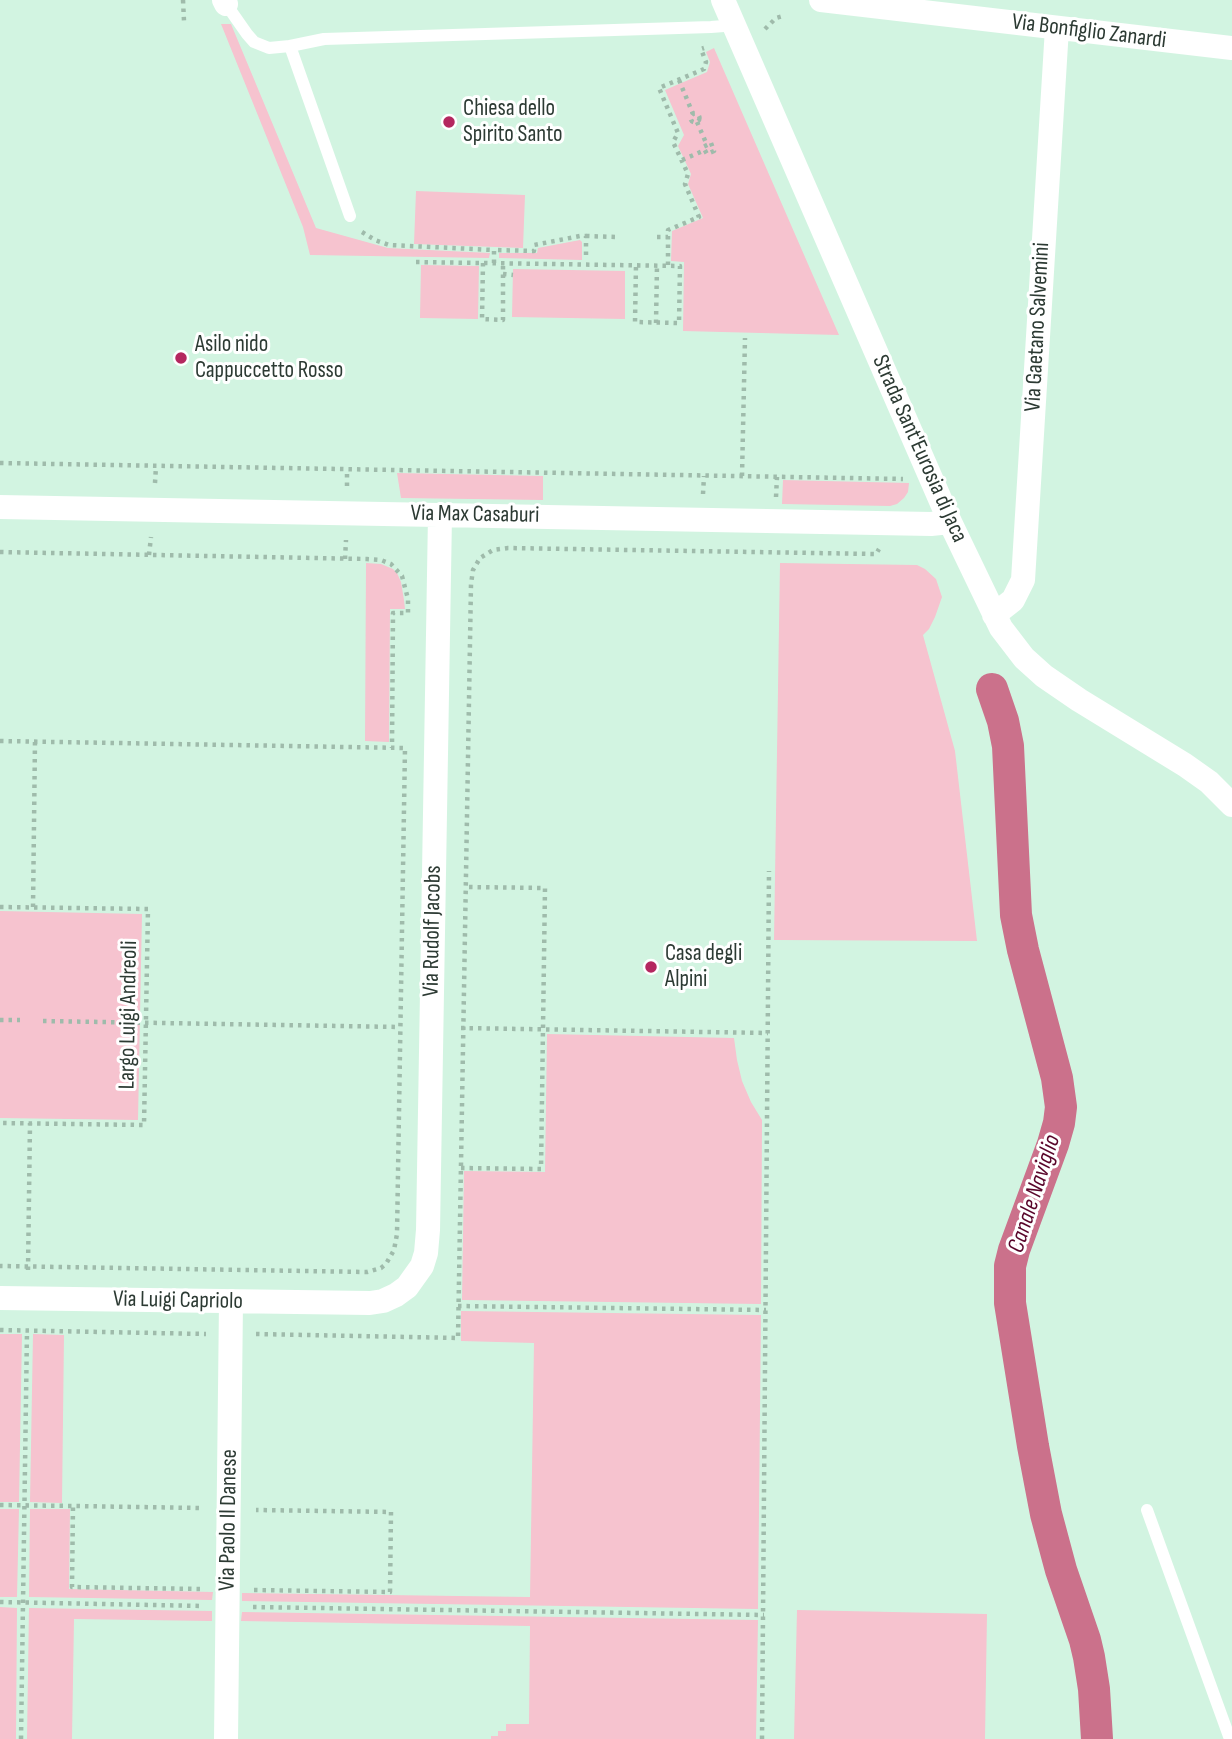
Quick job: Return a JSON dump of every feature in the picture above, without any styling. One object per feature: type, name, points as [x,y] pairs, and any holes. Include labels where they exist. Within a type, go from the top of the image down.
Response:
[{"type":"street","name":"Via Bonfiglio Zanardi","points":[[821,0],[1232,48]]},
{"type":"street","name":"Strada Sant'Eurosia di Jaca","points":[[722,16],[950,522],[994,615],[1015,649],[1033,667],[1079,700],[1209,782],[1232,805]]},
{"type":"street","name":"Via Gaetano Salvemini","points":[[994,615],[1013,600],[1023,580],[1056,28]]},
{"type":"street","name":"Via Max Casaburi","points":[[0,507],[918,524],[950,522]]},
{"type":"street","name":"Via Rudolf Jacobs","points":[[356,1304],[383,1301],[407,1287],[422,1266],[428,1241],[440,514]]},
{"type":"street","name":"Via Luigi Capriolo","points":[[0,1298],[356,1304]]},
{"type":"street","name":"Via Paolo Il Danese","points":[[226,1739],[231,1302]]},
{"type":"lane","points":[[225,2],[254,42],[269,48],[324,39],[722,16]]},
{"type":"lane","points":[[290,46],[351,216]]},
{"type":"lane","points":[[1147,1510],[1230,1739]]},
{"type":"path","points":[[183,0],[184,21]]},
{"type":"path","points":[[668,265],[668,230],[699,217],[685,184],[688,174],[673,142],[678,133],[659,89],[704,69],[706,62],[701,50],[717,43],[722,16]]},
{"type":"path","points":[[679,80],[693,114],[691,121],[697,122],[706,148],[682,160]]},
{"type":"path","points":[[351,216],[362,233],[382,243],[534,251],[534,245],[580,236],[616,237]]},
{"type":"path","points":[[586,236],[586,257]]},
{"type":"path","points":[[657,237],[668,237]]},
{"type":"path","points":[[494,250],[494,263]]},
{"type":"path","points":[[416,262],[668,265],[680,266],[679,323],[635,322],[636,265]]},
{"type":"path","points":[[483,263],[482,320],[503,320],[503,263]]},
{"type":"path","points":[[656,323],[657,265]]},
{"type":"path","points":[[503,274],[513,275]]},
{"type":"path","points":[[742,476],[745,338]]},
{"type":"path","points":[[0,463],[907,479],[902,469]]},
{"type":"path","points":[[0,552],[367,559],[391,564],[402,576],[408,599],[408,613],[393,613],[392,748]]},
{"type":"path","points":[[0,741],[405,748],[397,1234],[391,1257],[381,1268],[368,1272],[0,1266]]},
{"type":"path","points":[[33,907],[36,741]]},
{"type":"path","points":[[762,1739],[769,871]]},
{"type":"path","points":[[461,1168],[541,1169],[545,888],[466,887]]},
{"type":"path","name":"Largo Luigi Andreoli","points":[[0,906],[148,909],[144,1125],[0,1123]]},
{"type":"path","points":[[0,1020],[20,1020]]},
{"type":"path","points":[[21,1739],[30,1124]]},
{"type":"path","points":[[458,1306],[766,1310]]},
{"type":"path","points":[[0,1505],[73,1506]]},
{"type":"path","points":[[0,1602],[764,1615]]},
{"type":"shaded area","points":[[221,24],[231,24],[316,228],[388,248],[490,253],[489,258],[310,255],[303,227]]},
{"type":"shaded area","points":[[714,48],[839,335],[683,331],[684,262],[671,261],[672,231],[703,218],[688,184],[691,174],[678,146],[684,135],[665,90],[707,72],[710,62],[706,52]]},
{"type":"shaded area","points":[[416,191],[525,195],[523,248],[414,244]]},
{"type":"shaded area","points":[[580,240],[582,260],[499,258],[499,253],[537,253],[538,248]]},
{"type":"shaded area","points":[[421,265],[479,266],[478,319],[420,318]]},
{"type":"shaded area","points":[[513,269],[625,271],[625,319],[512,317]]},
{"type":"shaded area","points":[[397,473],[543,476],[543,500],[401,498]]},
{"type":"shaded area","points":[[783,480],[909,483],[904,498],[890,506],[782,504]]},
{"type":"shaded area","points":[[366,563],[381,564],[393,569],[401,582],[404,600],[405,609],[390,609],[389,742],[365,741]]},
{"type":"shaded area","points":[[780,563],[917,565],[936,579],[942,597],[929,629],[923,635],[955,751],[977,941],[774,940]]},
{"type":"shaded area","points":[[0,911],[142,914],[138,1120],[0,1118]]},
{"type":"shaded area","points":[[547,1034],[734,1038],[742,1081],[762,1120],[761,1304],[462,1300],[464,1171],[545,1172]]},
{"type":"shaded area","points":[[461,1311],[761,1315],[758,1609],[242,1601],[242,1593],[530,1597],[534,1343],[461,1341]]},
{"type":"shaded area","points":[[0,1334],[22,1334],[19,1502],[0,1502]]},
{"type":"shaded area","points":[[33,1334],[64,1335],[62,1503],[30,1502]]},
{"type":"shaded area","points":[[0,1509],[19,1509],[17,1597],[0,1597]]},
{"type":"shaded area","points":[[30,1509],[70,1509],[69,1589],[213,1592],[212,1600],[29,1597]]},
{"type":"shaded area","points":[[0,1607],[17,1608],[16,1739],[0,1739]]},
{"type":"shaded area","points":[[29,1608],[212,1611],[212,1621],[74,1619],[72,1739],[27,1739]]},
{"type":"shaded area","points":[[797,1610],[987,1614],[985,1739],[794,1739]]},
{"type":"shaded area","points":[[242,1612],[758,1620],[756,1739],[491,1739],[491,1736],[498,1736],[498,1731],[506,1731],[506,1724],[529,1724],[530,1626],[241,1621]]},
{"type":"waterway","name":"Canale Naviglio","points":[[992,689],[1008,746],[1016,915],[1057,1078],[1061,1107],[1053,1144],[1014,1250],[1010,1266],[1010,1303],[1046,1514],[1089,1657],[1097,1739]]},
{"type":"place","name":"Chiesa dello Spirito Santo","points":[[449,122]]},
{"type":"place","name":"Asilo nido Cappuccetto Rosso","points":[[181,358]]},
{"type":"place","name":"Casa degli Alpini","points":[[651,967]]}]
